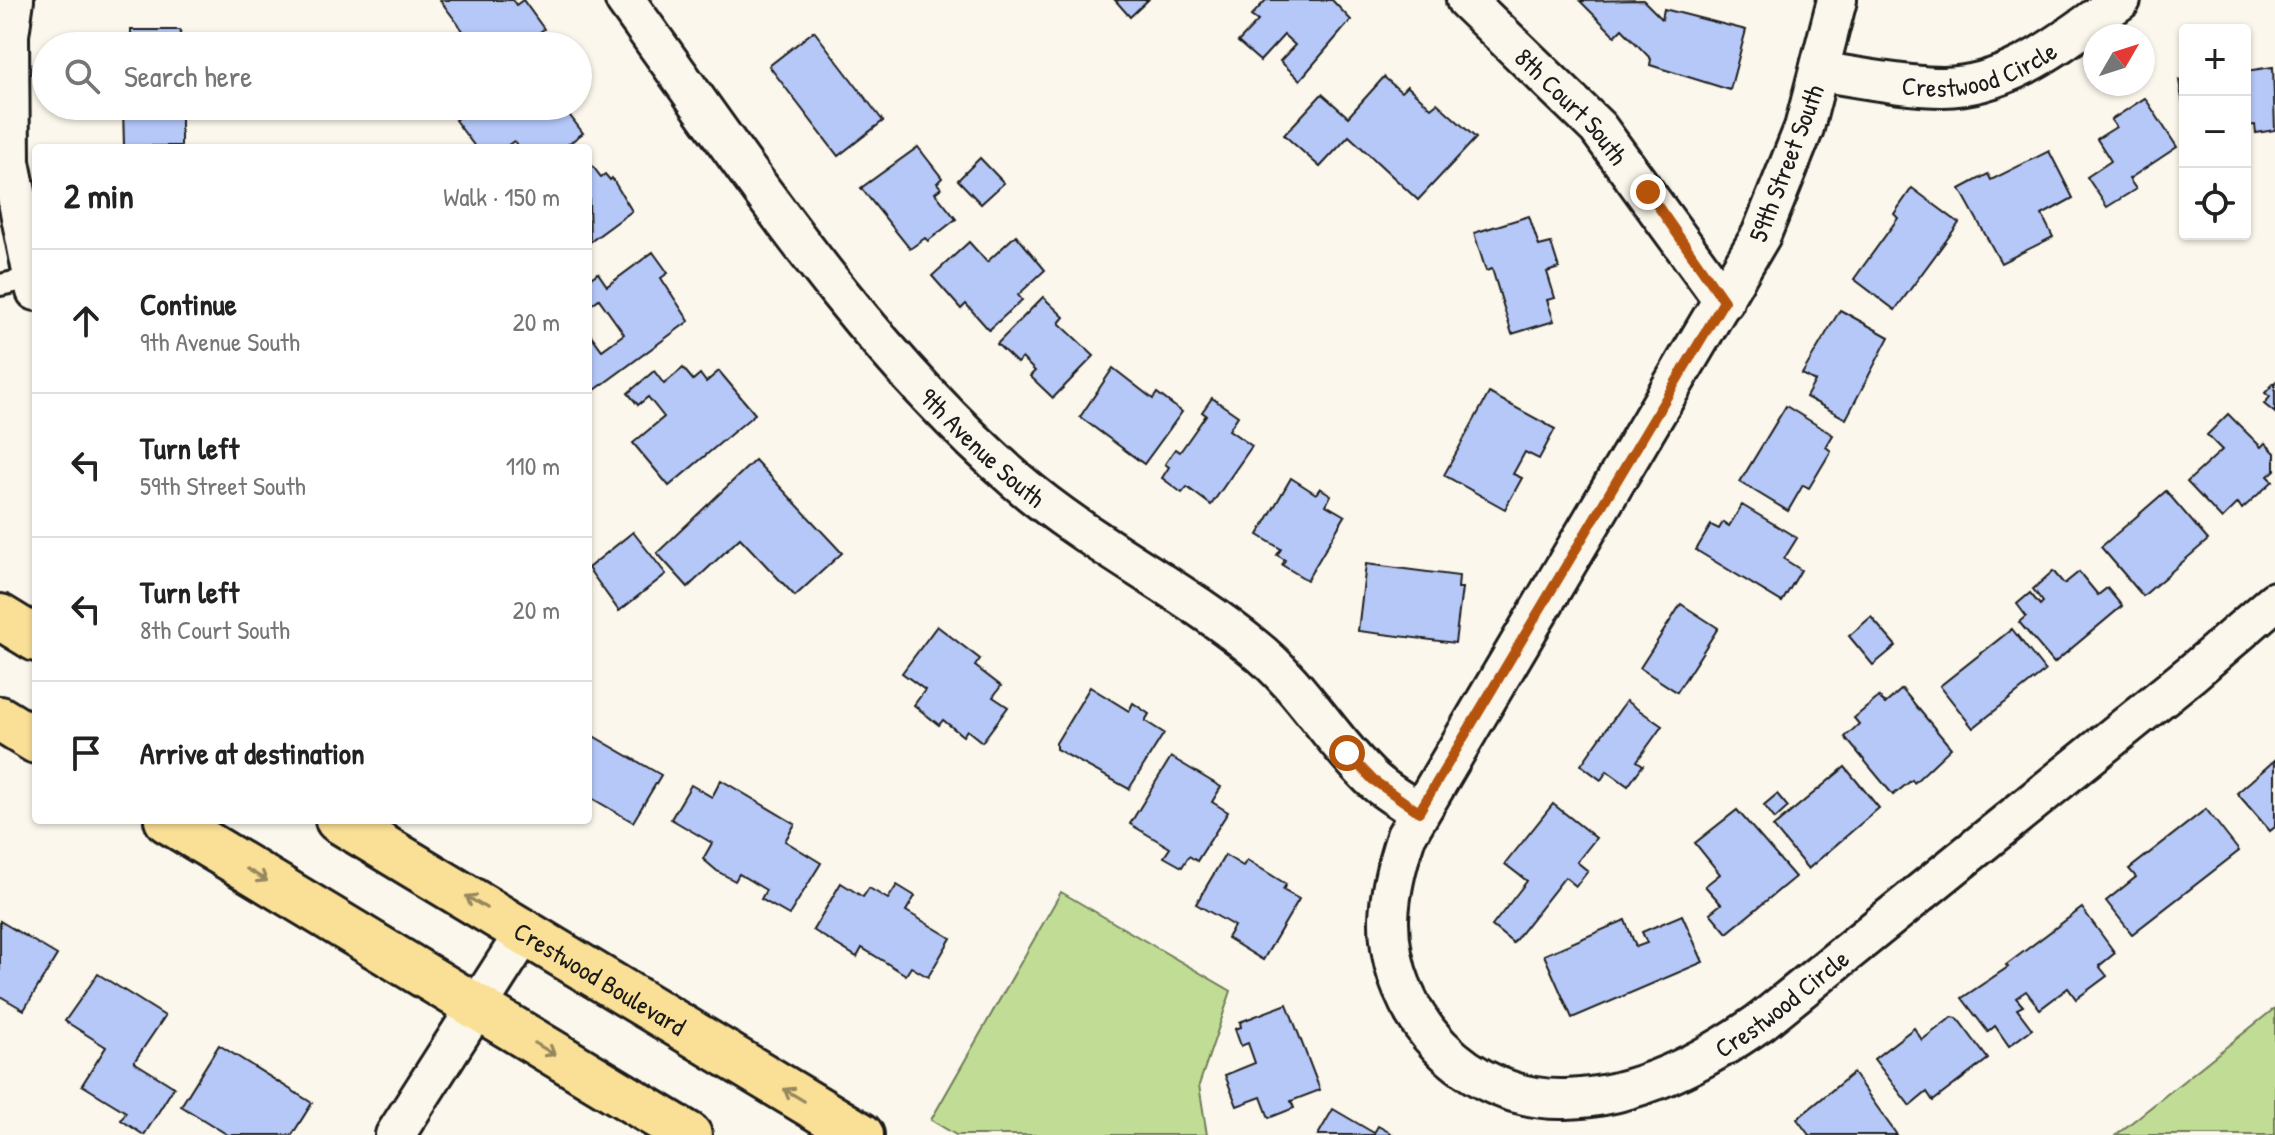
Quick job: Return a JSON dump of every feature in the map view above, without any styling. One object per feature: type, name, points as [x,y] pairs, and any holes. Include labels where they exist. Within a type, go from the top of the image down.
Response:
[{"type":"main road","points":[[0,617],[32,637]]},
{"type":"main road","points":[[0,719],[32,739]]},
{"type":"main road","points":[[174,824],[689,1135]]},
{"type":"main road","name":"Crestwood Boulevard","points":[[345,824],[861,1135]]},
{"type":"street","points":[[14,0],[9,35],[10,162],[23,285]]},
{"type":"street","name":"9th Avenue South","points":[[625,0],[815,262],[926,393],[1017,481],[1070,523],[1255,648],[1286,677],[1373,780],[1419,812]]},
{"type":"street","name":"8th Court South","points":[[1466,0],[1598,128],[1724,301]]},
{"type":"street","name":"59th Street South","points":[[1419,812],[1761,235],[1784,182],[1821,72],[1837,0]]},
{"type":"street","name":"Crestwood Circle","points":[[1821,72],[1917,86],[1974,83],[2028,64],[2121,0]]},
{"type":"street","name":"Crestwood Circle","points":[[1419,812],[1397,861],[1389,922],[1399,983],[1412,1011],[1430,1037],[1452,1059],[1477,1076],[1505,1089],[1536,1097],[1566,1099],[1632,1087],[1700,1061],[1762,1021],[2180,683],[2275,601]]},
{"type":"street","points":[[395,1135],[525,932]]},
{"type":"green space","points":[[1061,892],[1231,991],[1199,1085],[1207,1135],[956,1135],[931,1120]]},
{"type":"green space","points":[[2275,1008],[2275,1135],[2116,1135]]},
{"type":"building","points":[[440,0],[513,0],[516,5],[523,0],[544,29],[540,32],[464,32]]},
{"type":"building","points":[[1115,0],[1148,0],[1130,17]]},
{"type":"building","points":[[1266,0],[1332,0],[1351,20],[1300,80],[1280,61],[1295,45],[1284,35],[1260,61],[1238,42],[1258,21],[1251,16]]},
{"type":"building","points":[[1643,0],[1662,19],[1664,9],[1746,30],[1730,90],[1650,65],[1651,59],[1622,29],[1615,36],[1580,1]]},
{"type":"building","points":[[180,30],[180,32],[131,32]]},
{"type":"building","points":[[814,31],[883,121],[838,156],[769,66]]},
{"type":"building","points":[[2273,67],[2275,130],[2256,133],[2255,125],[2251,125],[2251,70]]},
{"type":"building","points":[[1384,77],[1401,92],[1407,86],[1431,108],[1437,103],[1476,138],[1418,200],[1349,136],[1320,167],[1284,135],[1322,94],[1348,117]]},
{"type":"building","points":[[2145,98],[2177,147],[2129,179],[2136,189],[2107,207],[2087,177],[2111,161],[2097,139],[2116,127],[2111,120]]},
{"type":"building","points":[[123,120],[181,120],[181,144],[124,144]]},
{"type":"building","points":[[455,120],[573,120],[583,133],[568,144],[516,144],[514,141],[510,144],[473,144]]},
{"type":"building","points":[[918,147],[942,178],[937,183],[941,188],[935,193],[956,219],[928,241],[925,238],[910,249],[861,188]]},
{"type":"building","points":[[2049,151],[2073,198],[2042,215],[2053,237],[2001,263],[1960,189],[1988,174],[1991,180]]},
{"type":"building","points":[[980,158],[1004,183],[981,204],[958,180]]},
{"type":"building","points":[[592,165],[601,177],[605,174],[610,180],[612,178],[632,211],[592,241]]},
{"type":"building","points":[[1912,188],[1959,223],[1895,310],[1854,279],[1898,218],[1894,214]]},
{"type":"building","points":[[1529,216],[1539,246],[1551,243],[1559,268],[1547,272],[1555,298],[1547,300],[1554,321],[1512,334],[1492,269],[1486,271],[1474,233]]},
{"type":"building","points":[[1016,235],[1045,270],[1018,295],[1022,300],[989,330],[966,304],[961,309],[932,276],[969,242],[987,262]]},
{"type":"building","points":[[653,252],[668,273],[661,278],[689,321],[592,392],[592,336],[602,350],[624,334],[599,299],[592,304],[592,277],[598,273],[607,286]]},
{"type":"building","points":[[1043,297],[1064,317],[1059,323],[1094,356],[1053,398],[1030,376],[1035,371],[1022,358],[1017,363],[997,344]]},
{"type":"building","points":[[1840,310],[1889,337],[1846,419],[1806,397],[1815,381],[1802,374]]},
{"type":"building","points":[[683,368],[693,380],[700,374],[706,382],[719,371],[755,414],[669,486],[633,443],[664,417],[648,397],[638,405],[628,393],[654,371],[664,384]]},
{"type":"building","points":[[1113,368],[1153,399],[1157,393],[1182,412],[1144,464],[1080,417]]},
{"type":"building","points":[[2275,382],[2275,413],[2264,404],[2270,397],[2265,393]]},
{"type":"building","points":[[1489,393],[1555,429],[1539,459],[1525,452],[1513,474],[1522,478],[1505,509],[1444,475]]},
{"type":"building","points":[[1212,398],[1238,416],[1229,430],[1252,446],[1211,505],[1187,487],[1182,493],[1162,478],[1169,467],[1165,464],[1175,449],[1180,452],[1206,415],[1202,412]]},
{"type":"building","points":[[1786,406],[1833,435],[1826,447],[1831,451],[1809,488],[1803,485],[1788,511],[1740,482]]},
{"type":"building","points":[[2228,414],[2261,447],[2265,443],[2275,453],[2275,470],[2268,476],[2273,481],[2242,509],[2238,503],[2222,519],[2187,482],[2222,450],[2207,435]]},
{"type":"building","points":[[755,460],[842,553],[795,596],[740,538],[688,587],[657,553]]},
{"type":"building","points":[[1291,478],[1316,494],[1320,488],[1331,495],[1326,505],[1345,516],[1307,580],[1282,565],[1285,560],[1277,555],[1281,549],[1258,535]]},
{"type":"building","points":[[2166,491],[2208,540],[2143,596],[2101,547]]},
{"type":"building","points":[[1742,505],[1797,538],[1784,559],[1801,570],[1782,602],[1696,550],[1711,525],[1719,529],[1723,522],[1729,526]]},
{"type":"building","points":[[633,532],[666,574],[619,611],[592,574],[592,565]]},
{"type":"building","points":[[1366,564],[1459,576],[1458,588],[1462,588],[1455,643],[1358,631]]},
{"type":"building","points":[[2053,571],[2064,584],[2079,572],[2098,595],[2107,588],[2122,606],[2054,663],[2019,622],[2026,616],[2017,604],[2030,593],[2040,605],[2043,602],[2033,589]]},
{"type":"building","points":[[1681,604],[1718,628],[1677,692],[1640,668]]},
{"type":"building","points":[[1871,617],[1896,646],[1873,665],[1849,636]]},
{"type":"building","points":[[937,626],[980,659],[975,666],[1001,686],[993,697],[1008,707],[982,742],[967,730],[963,736],[943,720],[939,725],[914,705],[925,690],[902,673]]},
{"type":"building","points":[[2012,629],[2045,671],[1973,728],[1940,686]]},
{"type":"building","points":[[1090,687],[1129,711],[1133,703],[1149,714],[1145,721],[1164,733],[1129,789],[1056,749],[1056,743]]},
{"type":"building","points":[[1902,689],[1951,748],[1914,783],[1912,780],[1893,795],[1845,737],[1859,724],[1854,718],[1879,697],[1885,704]]},
{"type":"building","points":[[1626,701],[1662,726],[1637,761],[1643,765],[1628,786],[1607,771],[1601,780],[1581,765]]},
{"type":"building","points":[[592,735],[661,775],[633,822],[592,798]]},
{"type":"building","points":[[1171,757],[1221,787],[1212,802],[1228,812],[1197,861],[1189,856],[1182,867],[1164,857],[1170,848],[1130,824]]},
{"type":"building","points":[[2275,760],[2275,827],[2270,831],[2237,793]]},
{"type":"building","points":[[1845,767],[1879,808],[1808,869],[1773,827]]},
{"type":"building","points":[[721,780],[795,824],[785,841],[821,863],[789,915],[761,899],[766,890],[739,874],[735,881],[717,871],[703,859],[712,843],[671,819],[691,785],[712,797]]},
{"type":"building","points":[[1777,794],[1788,807],[1775,819],[1764,805]]},
{"type":"building","points":[[1553,804],[1596,838],[1577,862],[1588,871],[1576,886],[1565,877],[1513,943],[1492,926],[1527,881],[1505,864]]},
{"type":"building","points":[[2206,809],[2239,851],[2132,934],[2106,901],[2136,877],[2129,869]]},
{"type":"building","points":[[1737,810],[1795,877],[1727,933],[1710,913],[1721,904],[1705,886],[1720,874],[1695,843]]},
{"type":"building","points":[[1225,855],[1243,866],[1247,860],[1286,884],[1283,890],[1299,899],[1263,960],[1227,938],[1234,926],[1196,904]]},
{"type":"building","points":[[841,883],[863,897],[869,888],[888,899],[897,885],[915,896],[906,911],[951,938],[928,977],[911,967],[906,975],[862,948],[857,957],[813,930]]},
{"type":"building","points":[[2082,908],[2115,953],[2099,966],[2107,976],[2076,999],[2068,988],[2040,1009],[2026,991],[2016,998],[2023,1006],[2017,1009],[2032,1029],[2009,1046],[1995,1026],[1988,1032],[1962,998],[2008,967],[2006,965]]},
{"type":"building","points":[[1682,915],[1703,962],[1572,1018],[1544,955],[1625,920],[1636,947],[1647,943],[1642,932]]},
{"type":"building","points":[[0,921],[57,955],[24,1010],[0,996]]},
{"type":"building","points":[[98,974],[165,1016],[134,1062],[174,1087],[144,1135],[121,1120],[126,1112],[82,1085],[106,1047],[65,1021]]},
{"type":"building","points":[[1287,1004],[1320,1090],[1291,1101],[1294,1108],[1269,1118],[1261,1097],[1237,1106],[1225,1075],[1255,1063],[1248,1043],[1241,1046],[1235,1029],[1241,1027],[1240,1022]]},
{"type":"building","points":[[1952,1017],[1957,1018],[1988,1059],[1933,1101],[1927,1092],[1910,1106],[1874,1059],[1914,1028],[1922,1040]]},
{"type":"building","points":[[219,1045],[312,1103],[292,1135],[228,1135],[181,1106]]},
{"type":"building","points":[[1853,1073],[1897,1135],[1809,1135],[1797,1119]]},
{"type":"building","points":[[1333,1109],[1374,1133],[1378,1126],[1394,1135],[1318,1135]]},
{"type":"route","points":[[1347,753],[1373,780],[1419,812],[1724,301],[1648,192]]}]
